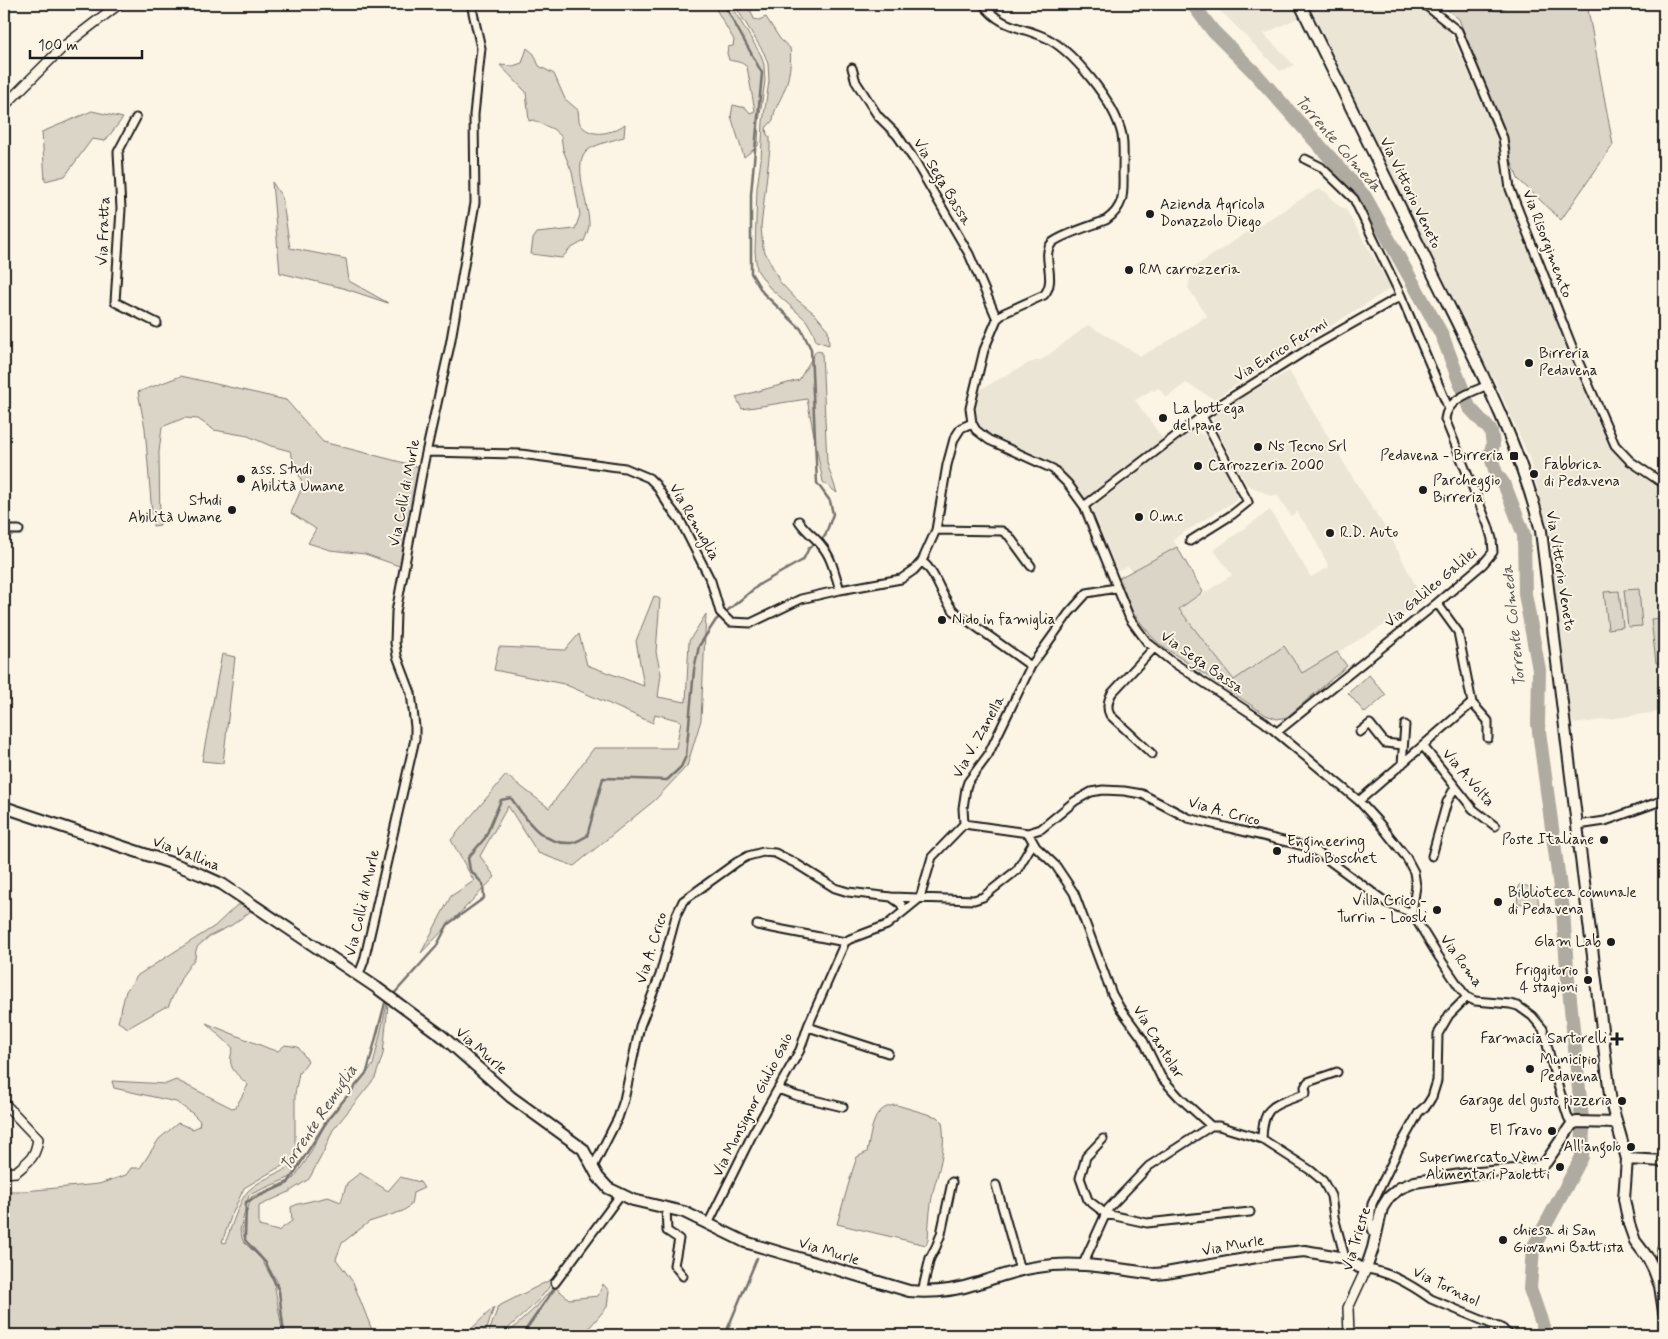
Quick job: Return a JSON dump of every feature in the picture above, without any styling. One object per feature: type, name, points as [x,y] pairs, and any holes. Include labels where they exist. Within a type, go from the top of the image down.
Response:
[{"type":"main road","name":"Via Vittorio Veneto","points":[[1300,4],[1488,386],[1517,454],[1536,509],[1541,531],[1612,1103],[1627,1159],[1625,1206],[1632,1236],[1651,1263],[1660,1286]]},
{"type":"main road","name":"Via Vallina","points":[[4,807],[202,875],[222,884],[365,980]]},
{"type":"main road","name":"Via Murle","points":[[365,980],[442,1036],[511,1097],[583,1149],[598,1177],[608,1188],[633,1200],[684,1212],[745,1242],[909,1291],[922,1292],[977,1284],[1020,1270],[1058,1264],[1083,1264],[1155,1274],[1274,1254],[1305,1251],[1345,1258],[1359,1267],[1366,1268]]},
{"type":"main road","points":[[1575,1123],[1617,1123]]},
{"type":"main road","name":"Via Trieste","points":[[1366,1268],[1373,1248],[1382,1208],[1389,1197],[1400,1188],[1415,1182],[1467,1174],[1537,1168],[1546,1162],[1575,1123]]},
{"type":"main road","points":[[1627,1159],[1664,1161]]},
{"type":"main road","points":[[1644,1253],[1664,1249],[1660,1286],[1664,1311]]},
{"type":"street","points":[[4,106],[63,47],[119,4]]},
{"type":"street","name":"Via Colli di Murle","points":[[365,980],[358,974],[364,961],[415,739],[411,694],[397,656],[394,638],[399,592],[450,345],[475,204],[474,115],[482,48],[471,4]]},
{"type":"street","points":[[972,423],[970,408],[976,379],[987,341],[997,319],[1004,313],[1040,298],[1046,292],[1050,280],[1048,252],[1052,242],[1106,220],[1117,211],[1123,191],[1122,137],[1116,118],[1100,91],[1081,66],[1053,42],[1044,36],[1002,22],[988,11],[983,4]]},
{"type":"street","name":"Via Risorgimento","points":[[1424,4],[1458,31],[1503,138],[1510,188],[1575,354],[1615,445],[1630,461],[1664,484]]},
{"type":"street","name":"Via Sega Bassa","points":[[852,68],[856,82],[878,116],[897,135],[915,161],[969,254],[997,319]]},
{"type":"street","name":"Via Fratta","points":[[136,118],[118,152],[121,209],[115,302],[157,323]]},
{"type":"street","points":[[1306,159],[1321,167],[1354,199],[1451,405],[1488,386]]},
{"type":"street","name":"Via Enrico Fermi","points":[[1084,506],[1202,416],[1313,346],[1401,296]]},
{"type":"street","name":"Via Galileo Galilei","points":[[1277,732],[1437,603],[1491,556],[1494,548],[1488,525],[1447,426],[1446,416],[1451,405]]},
{"type":"street","points":[[1190,541],[1234,514],[1248,502],[1202,416]]},
{"type":"street","name":"Via Remuglia","points":[[427,452],[521,454],[625,468],[649,478],[680,520],[711,581],[720,612],[727,619],[735,623],[751,622],[802,598],[901,580],[914,570],[922,561],[936,530],[947,465],[954,439],[961,428],[972,423]]},
{"type":"street","name":"Via Sega Bassa","points":[[972,423],[976,430],[989,440],[1053,469],[1068,484],[1084,506],[1130,619],[1140,634],[1154,648],[1264,722],[1359,801],[1396,843],[1411,866],[1416,883],[1412,913]]},
{"type":"street","points":[[799,521],[804,530],[822,546],[830,559],[840,590]]},
{"type":"street","points":[[4,530],[19,530]]},
{"type":"street","points":[[936,530],[1002,532],[1009,536],[1031,566]]},
{"type":"street","points":[[922,561],[932,572],[947,602],[954,611],[1031,666]]},
{"type":"street","name":"Via V. Zanella","points":[[964,824],[964,808],[968,782],[988,755],[1031,666],[1069,613],[1087,593],[1116,588]]},
{"type":"street","points":[[1437,603],[1458,632],[1472,703],[1488,721],[1488,738]]},
{"type":"street","points":[[1152,754],[1113,718],[1108,711],[1108,701],[1112,693],[1154,648]]},
{"type":"street","name":"Via A.Volta","points":[[1359,801],[1472,703]]},
{"type":"street","points":[[1360,732],[1370,724],[1385,743],[1403,744]]},
{"type":"street","points":[[1402,764],[1405,725]]},
{"type":"street","name":"Via A.Volta","points":[[1423,746],[1473,808],[1495,826]]},
{"type":"street","points":[[1432,856],[1447,802],[1455,787]]},
{"type":"street","name":"Via A. Crico","points":[[1028,833],[1041,829],[1075,801],[1091,792],[1103,790],[1134,792],[1149,797],[1188,818],[1308,847],[1387,903],[1412,913]]},
{"type":"street","points":[[1578,825],[1605,820],[1664,800]]},
{"type":"street","points":[[757,925],[845,942],[880,928],[920,898],[932,857],[964,824],[1028,833]]},
{"type":"street","name":"Via Cantolar","points":[[1028,833],[1033,842],[1056,866],[1074,893],[1109,987],[1120,1008],[1142,1038],[1157,1072],[1166,1084],[1211,1126]]},
{"type":"street","points":[[920,898],[974,900],[983,897],[1017,870],[1033,842]]},
{"type":"street","name":"Via A. Crico","points":[[593,1167],[618,1118],[624,1100],[640,1026],[660,975],[676,916],[683,901],[737,862],[748,856],[763,852],[775,853],[835,888],[848,892],[920,898]]},
{"type":"street","points":[[891,897],[901,904],[904,911]]},
{"type":"street","name":"Via Roma","points":[[1412,913],[1437,954],[1467,997],[1475,1001],[1518,1006],[1538,1022],[1545,1033],[1555,1076],[1568,1117],[1575,1123]]},
{"type":"street","name":"Via Monsignor Giulio Gaio","points":[[708,1224],[753,1133],[800,1050],[845,942]]},
{"type":"street","points":[[1375,1236],[1370,1220],[1372,1204],[1419,1112],[1432,1097],[1437,1081],[1438,1034],[1449,1015],[1467,997]]},
{"type":"street","points":[[808,1027],[888,1053]]},
{"type":"street","points":[[1262,1139],[1264,1118],[1270,1109],[1276,1104],[1306,1093],[1305,1087],[1308,1082],[1337,1072]]},
{"type":"street","points":[[778,1089],[797,1096],[843,1107]]},
{"type":"street","points":[[4,1103],[38,1139],[36,1153],[16,1172],[4,1173]]},
{"type":"street","points":[[1083,1264],[1108,1209],[1149,1166],[1211,1126],[1219,1126],[1262,1139],[1310,1170],[1322,1181],[1331,1196],[1334,1217],[1345,1258]]},
{"type":"street","points":[[1103,1139],[1086,1157],[1080,1178],[1088,1200],[1106,1214],[1147,1223],[1250,1212]]},
{"type":"street","points":[[922,1292],[930,1258],[941,1234],[952,1182]]},
{"type":"street","points":[[996,1184],[1020,1270]]},
{"type":"street","points":[[555,1283],[621,1194]]},
{"type":"street","points":[[666,1207],[667,1231],[678,1239],[674,1265],[683,1276]]},
{"type":"street","name":"Via Tornaol","points":[[1366,1268],[1393,1277],[1431,1299],[1512,1335]]},
{"type":"street","name":"Via Trieste","points":[[1349,1335],[1348,1308],[1366,1268]]},
{"type":"shaded area","points":[[713,4],[730,4],[761,55],[764,65],[765,81],[759,122],[758,146],[744,157],[731,116],[733,105],[746,108],[750,113],[755,111],[747,67],[741,63],[729,60],[728,47],[733,46],[734,40]]},
{"type":"shaded area","points":[[734,4],[748,4],[754,19],[759,20],[766,17],[780,39],[790,48],[789,75],[786,86],[773,120],[766,128],[767,135],[770,137],[770,148],[761,227],[763,248],[780,282],[795,298],[815,314],[828,330],[829,345],[816,341],[806,320],[769,287],[757,270],[755,252],[757,188],[769,81],[768,64],[764,53]]},
{"type":"shaded area","points":[[1221,4],[1293,4],[1300,17],[1264,34],[1294,65],[1280,71],[1226,16],[1213,6]]},
{"type":"shaded area","name":"Birreria Pedavena","points":[[1306,4],[1414,4],[1447,27],[1504,146],[1519,218],[1526,238],[1570,356],[1611,449],[1636,473],[1664,491],[1664,711],[1574,724],[1573,720],[1570,721],[1547,533],[1529,457],[1502,396],[1491,374],[1487,375]]},
{"type":"shaded area","points":[[1440,4],[1459,4],[1499,11],[1511,4],[1587,4],[1613,145],[1561,220],[1518,179],[1459,19]]},
{"type":"shaded area","points":[[527,48],[534,54],[539,66],[554,74],[565,99],[578,110],[579,122],[586,129],[591,132],[603,133],[615,130],[625,124],[624,137],[603,143],[585,153],[582,160],[581,178],[589,226],[584,241],[570,249],[562,258],[531,254],[533,239],[537,233],[575,229],[580,215],[572,172],[563,150],[561,136],[553,129],[533,120],[529,121],[526,92],[500,65],[513,66],[522,63]]},
{"type":"shaded area","points":[[92,111],[123,118],[105,141],[92,139],[65,176],[45,181],[42,132]]},
{"type":"shaded area","points":[[272,182],[282,197],[290,248],[346,259],[349,281],[388,303],[343,288],[280,273]]},
{"type":"shaded area","points":[[1319,189],[1326,192],[1340,207],[1345,208],[1391,288],[1214,399],[1186,383],[1166,398],[1159,388],[1135,400],[1163,439],[1129,468],[1087,498],[1082,499],[1065,476],[983,431],[974,413],[977,391],[1029,363],[1043,359],[1088,325],[1141,356],[1177,336],[1203,318],[1208,317],[1188,288],[1193,268]]},
{"type":"shaded area","points":[[816,351],[822,352],[827,463],[837,493],[823,482],[807,399],[742,409],[736,397],[799,380]]},
{"type":"shaded area","points":[[1289,371],[1353,478],[1388,532],[1424,602],[1302,673],[1284,646],[1235,681],[1179,609],[1232,575],[1214,550],[1270,510],[1311,577],[1329,567],[1312,534],[1297,512],[1291,516],[1277,495],[1271,496],[1246,484],[1213,420],[1217,411]]},
{"type":"shaded area","points":[[181,376],[286,400],[323,442],[420,467],[402,567],[365,554],[330,550],[308,543],[316,529],[291,513],[303,485],[290,451],[271,446],[248,436],[214,430],[198,419],[184,418],[162,427],[159,452],[160,525],[153,526],[145,428],[138,392]]},
{"type":"shaded area","points":[[1195,431],[1204,435],[1237,490],[1238,496],[1235,501],[1173,539],[1177,547],[1132,571],[1128,566],[1117,571],[1092,508],[1188,434]]},
{"type":"shaded area","points":[[1177,547],[1203,592],[1179,609],[1234,680],[1284,646],[1302,673],[1337,652],[1347,666],[1287,717],[1277,719],[1266,715],[1162,646],[1133,613],[1119,578]]},
{"type":"shaded area","points":[[1639,589],[1642,626],[1628,627],[1624,590]]},
{"type":"shaded area","points":[[1619,591],[1623,627],[1608,629],[1604,592]]},
{"type":"shaded area","points":[[654,596],[660,599],[656,652],[661,674],[658,697],[686,702],[689,641],[706,614],[701,720],[687,766],[655,800],[574,866],[538,853],[508,806],[480,856],[495,877],[421,953],[451,896],[474,881],[451,840],[506,775],[549,808],[594,748],[676,748],[681,721],[655,714],[653,723],[564,684],[494,670],[499,647],[565,650],[579,634],[587,665],[644,686],[636,641]]},
{"type":"shaded area","points":[[1664,618],[1664,662],[1656,663],[1651,619]]},
{"type":"shaded area","points":[[222,654],[235,657],[223,763],[202,761]]},
{"type":"shaded area","points":[[1369,675],[1386,695],[1365,713],[1348,693]]},
{"type":"shaded area","points":[[1519,885],[1528,886],[1534,891],[1538,898],[1538,907],[1517,903]]},
{"type":"shaded area","points":[[237,905],[241,905],[251,911],[232,925],[210,936],[198,946],[195,958],[182,976],[168,1007],[128,1028],[118,1022],[126,991],[138,975],[215,926]]},
{"type":"shaded area","points":[[387,1004],[383,1054],[375,1078],[333,1130],[309,1179],[289,1192],[259,1206],[259,1226],[278,1231],[292,1221],[291,1207],[298,1204],[328,1197],[341,1202],[347,1183],[360,1173],[388,1191],[400,1177],[420,1182],[424,1188],[413,1193],[411,1205],[403,1211],[369,1222],[342,1243],[336,1259],[353,1282],[374,1335],[285,1335],[277,1281],[263,1259],[245,1240],[242,1230],[251,1197],[293,1179],[305,1162],[324,1127],[373,1065]]},
{"type":"shaded area","points":[[206,1023],[270,1049],[278,1051],[285,1045],[298,1047],[308,1061],[299,1073],[295,1094],[295,1142],[300,1151],[289,1163],[244,1188],[222,1242],[225,1243],[239,1207],[249,1190],[298,1160],[303,1161],[291,1177],[249,1195],[240,1230],[243,1241],[262,1260],[274,1282],[283,1335],[4,1335],[4,1191],[25,1191],[99,1184],[126,1175],[131,1168],[140,1168],[159,1139],[178,1123],[193,1129],[199,1126],[200,1121],[176,1102],[114,1088],[112,1081],[166,1084],[176,1080],[232,1108],[236,1107],[248,1085],[231,1065],[233,1048]]},
{"type":"shaded area","points":[[897,1105],[937,1117],[942,1122],[942,1153],[932,1197],[926,1245],[837,1224],[857,1157],[867,1152],[877,1115],[888,1106]]},
{"type":"shaded area","points":[[554,1278],[538,1301],[502,1335],[488,1335],[497,1307]]},
{"type":"shaded area","points":[[603,1284],[609,1291],[607,1307],[583,1335],[506,1335],[537,1306],[554,1286],[569,1299],[598,1296]]},
{"type":"shaded area","points":[[494,1307],[485,1335],[465,1335]]},
{"type":"waterway","points":[[392,996],[436,947],[448,924],[484,898],[483,884],[470,870],[468,858],[485,838],[501,800],[511,798],[529,822],[543,835],[561,843],[572,843],[587,836],[603,778],[667,780],[681,767],[686,756],[694,670],[699,646],[716,620],[760,584],[803,560],[809,548],[825,536],[833,514],[830,501],[817,483],[811,349],[801,329],[763,293],[751,273],[751,194],[762,73],[724,4]]},
{"type":"waterway","name":"Torrente Colmeda","points":[[1189,4],[1194,6],[1213,31],[1255,73],[1365,197],[1442,335],[1469,407],[1491,431],[1493,445],[1490,454],[1496,473],[1505,486],[1524,535],[1525,594],[1539,670],[1538,724],[1563,910],[1583,1129],[1582,1157],[1533,1248],[1530,1289],[1546,1335]]},
{"type":"waterway","name":"Torrente Remuglia","points":[[284,1335],[279,1291],[266,1263],[245,1240],[246,1202],[288,1183],[328,1119],[367,1072],[385,1003],[388,1000]]},
{"type":"waterway","points":[[725,1335],[757,1258]]},
{"type":"waterway","points":[[522,1335],[557,1285]]},
{"type":"place","name":"Azienda Agricola Donazzolo Diego","points":[[1150,214]]},
{"type":"place","name":"RM carrozzeria","points":[[1129,270]]},
{"type":"place","name":"Birreria Pedavena","points":[[1529,363]]},
{"type":"place","name":"La bottega del pane","points":[[1163,418]]},
{"type":"place","name":"Ns Tecno Srl","points":[[1258,447]]},
{"type":"place","name":"Pedavena - Birreria","points":[[1514,456]]},
{"type":"place","name":"Carrozzeria 2000","points":[[1198,466]]},
{"type":"place","name":"Fabbrica di Pedavena","points":[[1534,474]]},
{"type":"place","name":"ass. Studi Abilità Umane","points":[[241,479]]},
{"type":"place","name":"Parcheggio Birreria","points":[[1423,490]]},
{"type":"place","name":"Studi Abilità Umane","points":[[232,510]]},
{"type":"place","name":"O.m.c","points":[[1139,517]]},
{"type":"place","name":"R.D. Auto","points":[[1330,533]]},
{"type":"place","name":"Nido in famiglia","points":[[942,620]]},
{"type":"place","name":"Poste Italiane","points":[[1604,840]]},
{"type":"place","name":"Engineering studio Boschet","points":[[1277,851]]},
{"type":"place","name":"Biblioteca comunale di Pedavena","points":[[1498,902]]},
{"type":"place","name":"Villa Crico - Turrin - Loosli","points":[[1437,910]]},
{"type":"place","name":"Glam Lab","points":[[1611,942]]},
{"type":"place","name":"Friggitorio 4 stagioni","points":[[1588,980]]},
{"type":"place","name":"Farmacia Sartorelli","points":[[1617,1039]]},
{"type":"place","name":"Municipio Pedavena","points":[[1530,1069]]},
{"type":"place","name":"Garage del gusto pizzeria","points":[[1622,1101]]},
{"type":"place","name":"El Travo","points":[[1552,1131]]},
{"type":"place","name":"All'angolo","points":[[1631,1147]]},
{"type":"place","name":"Supermercato Vèm - Alimentari Paoletti","points":[[1560,1167]]},
{"type":"place","name":"chiesa di San Giovanni Battista","points":[[1503,1240]]}]
